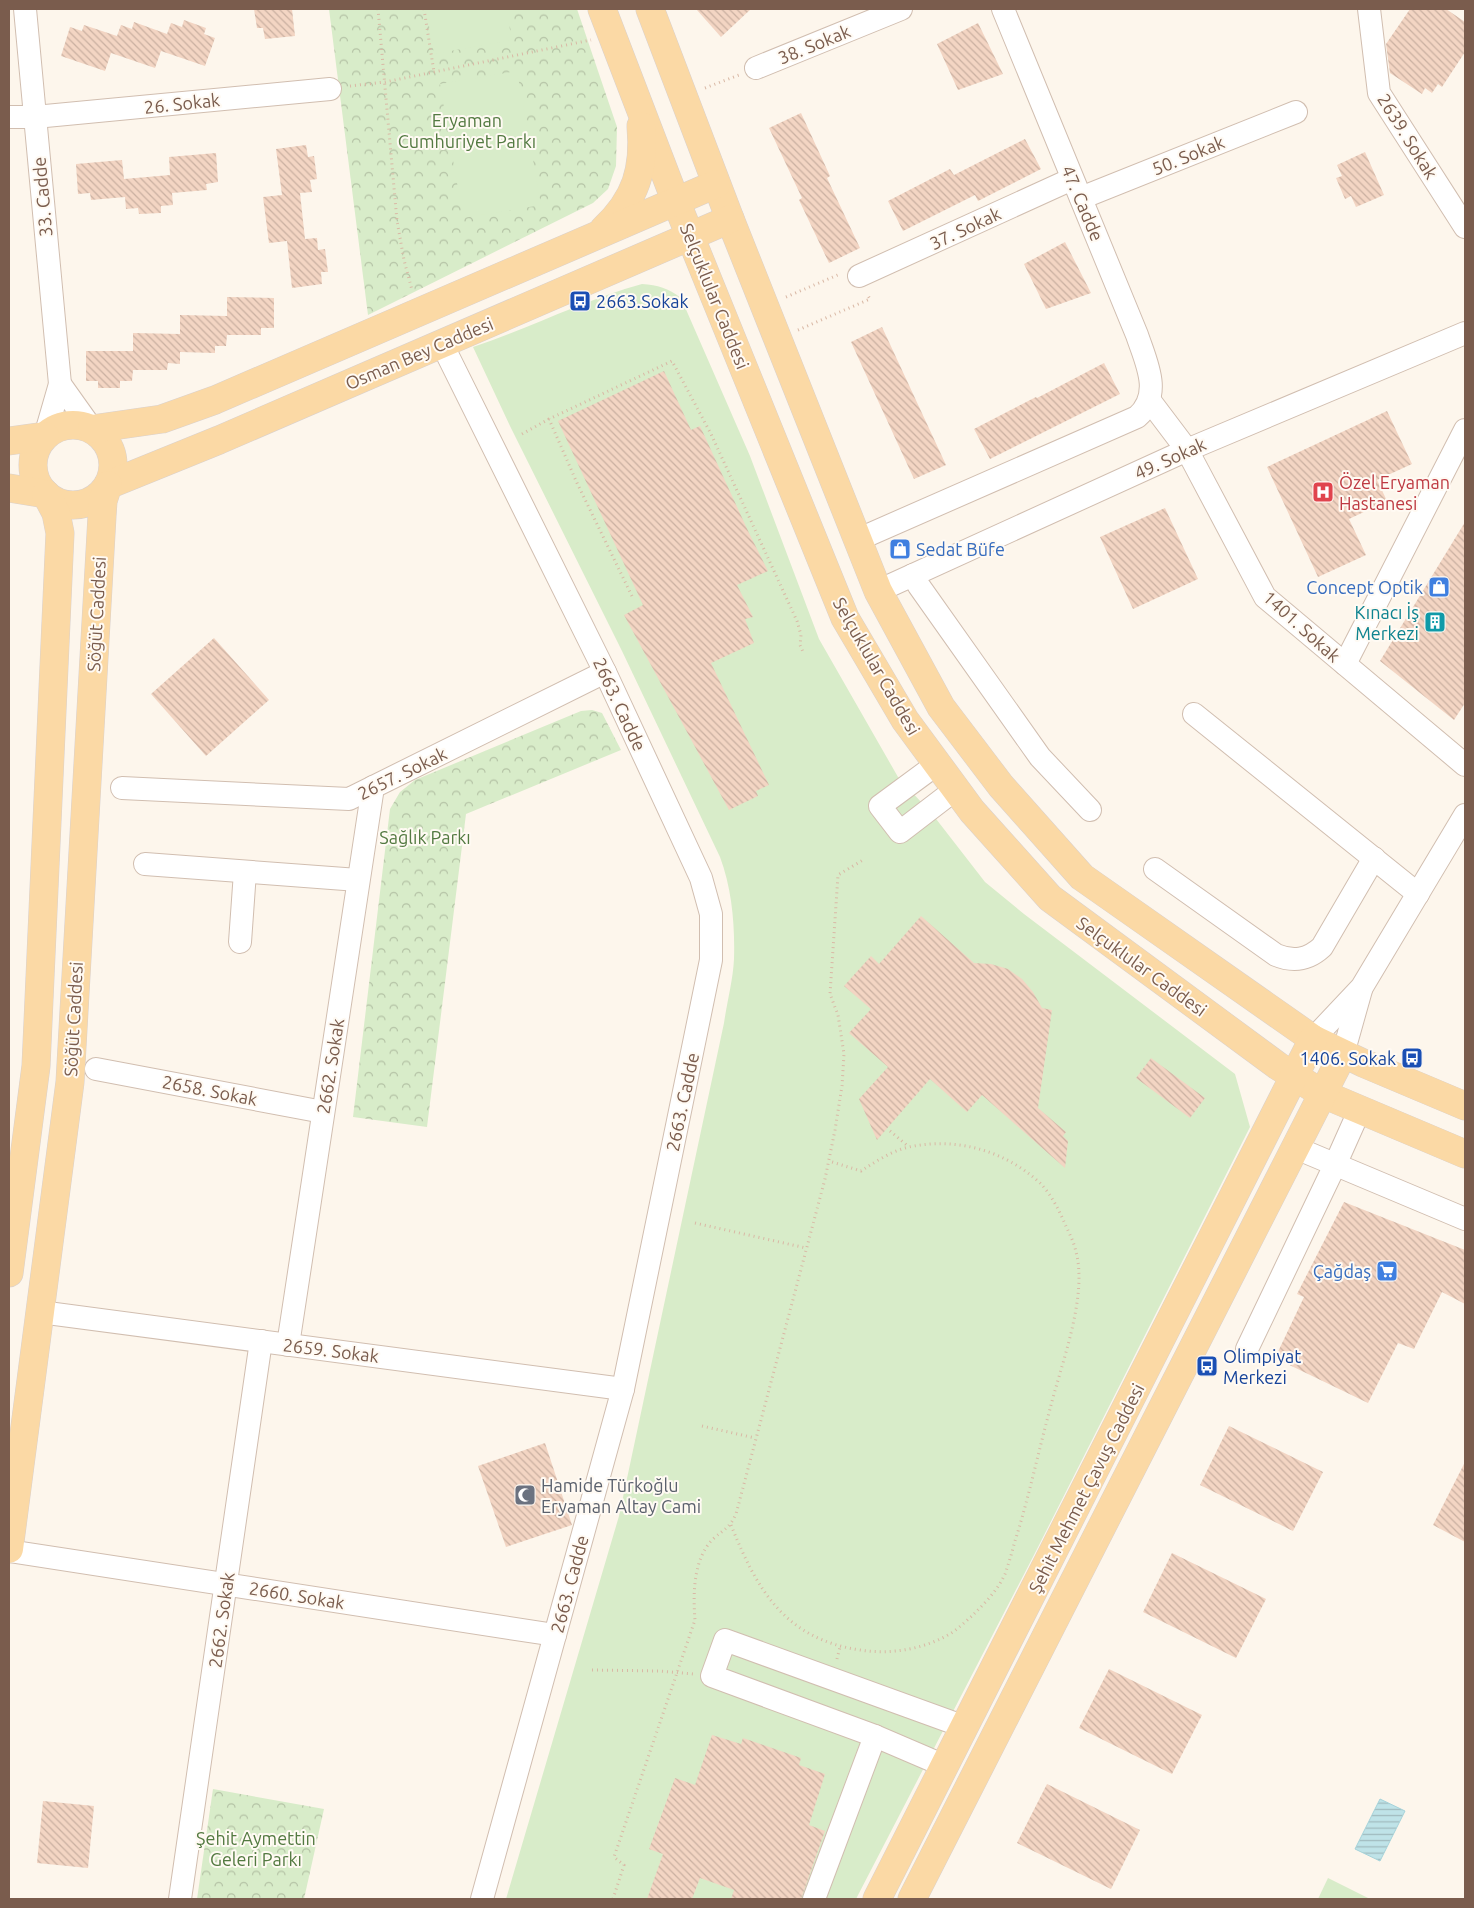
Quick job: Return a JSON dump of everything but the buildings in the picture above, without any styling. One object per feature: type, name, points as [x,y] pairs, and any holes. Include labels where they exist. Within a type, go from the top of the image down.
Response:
[{"type":"main road","name":"Selçuklular Caddesi","points":[[602,9],[676,201],[845,618],[905,720],[956,790],[972,811],[1050,898],[1278,1066],[1323,1094],[1465,1154]]},
{"type":"main road","name":"Selçuklular Caddesi","points":[[650,9],[716,184],[878,591],[941,707],[1001,786],[1082,877],[1313,1039],[1343,1054],[1465,1106]]},
{"type":"main road","points":[[597,235],[624,208],[635,186],[642,143],[639,107]]},
{"type":"main road","points":[[92,429],[162,419],[215,400],[716,184]]},
{"type":"main road","name":"Osman Bey Caddesi","points":[[108,485],[219,440],[730,219]]},
{"type":"main road","points":[[67,425],[80,425],[92,429],[107,444],[112,454],[113,464],[108,485],[90,501],[79,504],[67,504],[46,494],[38,484],[34,472],[34,459],[38,446],[45,436],[55,429],[67,425]]},
{"type":"main road","points":[[9,441],[45,436]]},
{"type":"main road","name":"Söğüt Caddesi","points":[[9,1550],[70,1082],[103,502],[108,485]]},
{"type":"main road","points":[[9,488],[46,494]]},
{"type":"main road","name":"Söğüt Caddesi","points":[[9,1273],[36,1066],[60,533],[56,513],[46,494]]},
{"type":"main road","points":[[819,556],[857,540]]},
{"type":"main road","name":"Şehit Mehmet Çavuş Caddesi","points":[[877,1899],[1313,1039]]},
{"type":"main road","name":"Şehit Mehmet Çavuş Caddesi","points":[[912,1899],[1343,1054]]},
{"type":"street","name":"33. Cadde","points":[[25,9],[60,384],[45,436]]},
{"type":"street","name":"38. Sokak","points":[[756,68],[900,9]]},
{"type":"street","name":"47. Cadde","points":[[1004,9],[1137,335],[1149,373],[1150,401]]},
{"type":"street","name":"2639. Sokak","points":[[1369,9],[1378,93],[1465,227]]},
{"type":"street","name":"26. Sokak","points":[[9,117],[35,117],[330,89]]},
{"type":"street","name":"50. Sokak","points":[[1076,188],[1296,112]]},
{"type":"street","name":"37. Sokak","points":[[859,276],[1076,188]]},
{"type":"street","name":"49. Sokak","points":[[878,591],[1187,450],[1465,333]]},
{"type":"street","name":"2663. Cadde","points":[[442,344],[605,672],[701,878],[711,914],[711,960],[623,1389],[482,1899]]},
{"type":"street","points":[[60,384],[92,429]]},
{"type":"street","points":[[857,540],[1137,417],[1145,410],[1150,401]]},
{"type":"street","name":"1401. Sokak","points":[[1150,401],[1187,450],[1265,596],[1465,765]]},
{"type":"street","points":[[1345,664],[1465,430]]},
{"type":"street","points":[[914,575],[919,586],[1040,757],[1090,810]]},
{"type":"street","name":"2657. Sokak","points":[[122,788],[349,799],[605,672]]},
{"type":"street","points":[[1194,714],[1418,894]]},
{"type":"street","points":[[937,764],[880,806],[900,832],[956,790]]},
{"type":"street","name":"2662. Sokak","points":[[288,1345],[373,787]]},
{"type":"street","points":[[1313,1039],[1362,987],[1465,815]]},
{"type":"street","points":[[1155,869],[1276,955],[1294,960],[1310,956],[1322,947],[1374,858]]},
{"type":"street","points":[[145,864],[358,880]]},
{"type":"street","points":[[240,942],[245,872]]},
{"type":"street","points":[[1343,1054],[1362,987]]},
{"type":"street","name":"2658. Sokak","points":[[96,1069],[324,1112]]},
{"type":"street","points":[[1247,1349],[1360,1109]]},
{"type":"street","points":[[1296,1148],[1465,1219]]},
{"type":"street","name":"2659. Sokak","points":[[40,1312],[623,1389]]},
{"type":"street","name":"2662. Sokak","points":[[180,1899],[261,1341]]},
{"type":"street","name":"2660. Sokak","points":[[9,1550],[555,1635]]},
{"type":"street","points":[[945,1766],[875,1736],[712,1676],[725,1640],[965,1727]]},
{"type":"street","points":[[814,1899],[875,1736]]},
{"type":"path","points":[[378,9],[397,221],[410,285],[421,311]]},
{"type":"path","points":[[424,9],[434,72]]},
{"type":"path","points":[[330,89],[385,82],[612,36]]},
{"type":"path","points":[[684,97],[756,68]]},
{"type":"path","points":[[764,306],[855,267],[870,299],[778,339]]},
{"type":"path","points":[[522,434],[549,419],[672,361],[710,434],[770,561],[796,621],[801,635],[800,646],[803,652]]},
{"type":"path","points":[[549,419],[577,483],[632,596]]},
{"type":"path","points":[[613,1899],[624,1864],[614,1857],[677,1672],[686,1652],[695,1620],[696,1576],[701,1557],[712,1540],[731,1525],[736,1514],[829,1161],[841,1095],[844,1054],[838,1015],[830,994],[838,875],[863,860]]},
{"type":"path","points":[[890,1131],[909,1147]]},
{"type":"path","points":[[731,1525],[757,1582],[775,1606],[804,1632],[840,1647],[872,1652],[889,1652],[927,1645],[954,1632],[985,1604],[1004,1576],[1028,1498],[1074,1316],[1080,1284],[1076,1252],[1056,1205],[1041,1184],[1010,1161],[989,1151],[959,1144],[909,1147],[879,1159],[861,1171],[829,1161]]},
{"type":"path","points":[[696,1223],[806,1248]]},
{"type":"path","points":[[702,1426],[756,1438]]},
{"type":"path","points":[[592,1670],[677,1672]]},
{"type":"green space","name":"Eryaman Cumhuriyet Parkı","points":[[329,9],[577,9],[617,127],[616,166],[608,189],[593,203],[368,315]]},
{"type":"green space","points":[[426,9],[506,9],[512,40],[434,54]]},
{"type":"green space","points":[[517,71],[541,205],[463,218],[440,84]]},
{"type":"green space","points":[[642,284],[663,288],[681,298],[750,456],[819,639],[898,777],[933,815],[985,882],[1024,914],[1235,1074],[1250,1127],[1035,1553],[856,1899],[506,1899],[619,1516],[724,1023],[734,959],[734,933],[730,894],[720,857],[622,651],[510,426],[473,347],[599,298]]},
{"type":"green space","name":"Sağlık Parkı","points":[[592,710],[602,713],[621,750],[466,814],[427,1127],[353,1117],[390,809],[400,792],[415,780],[581,711]]},
{"type":"green space","name":"Şehit Aymettin Geleri Parkı","points":[[213,1789],[324,1809],[304,1899],[197,1899]]},
{"type":"green space","points":[[1328,1878],[1370,1899],[1318,1899]]},
{"type":"water","points":[[1380,1799],[1405,1811],[1380,1861],[1355,1849]]},
{"type":"place","name":"2663.Sokak","points":[[580,301]]},
{"type":"place","name":"Özel Eryaman Hastanesi","points":[[1323,492]]},
{"type":"place","name":"Sedat Büfe","points":[[900,549]]},
{"type":"place","name":"Concept Optik","points":[[1439,587]]},
{"type":"place","name":"Kınacı İş Merkezi","points":[[1435,622]]},
{"type":"place","name":"1406. Sokak","points":[[1412,1058]]},
{"type":"place","name":"Çağdaş","points":[[1387,1271]]},
{"type":"place","name":"Olimpiyat Merkezi","points":[[1207,1366]]},
{"type":"place","name":"Hamide Türkoğlu Eryaman Altay Cami","points":[[525,1495]]}]
